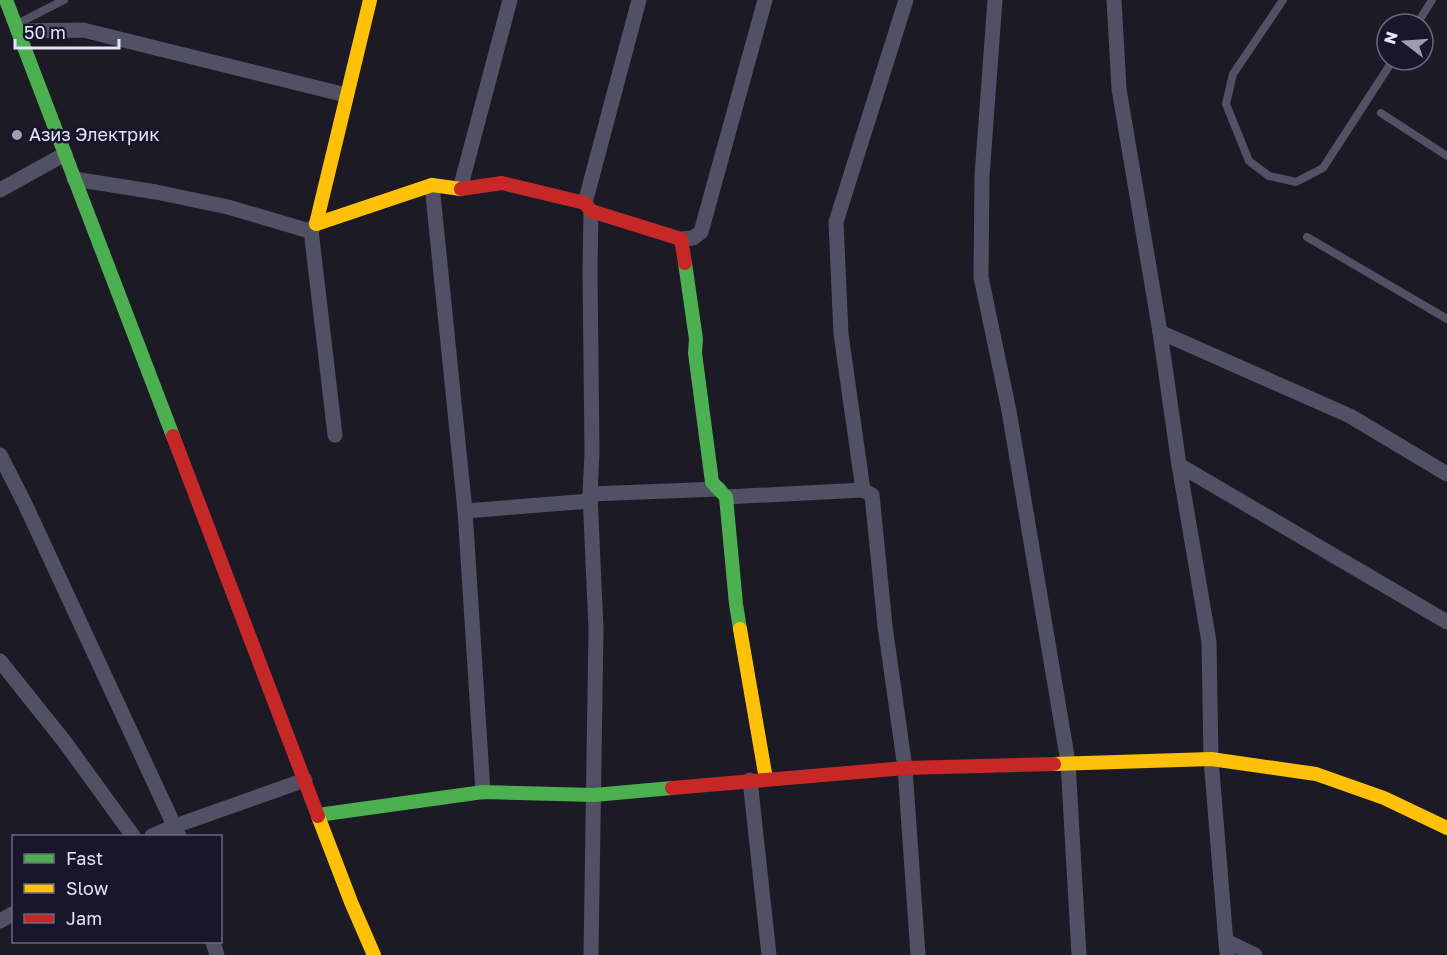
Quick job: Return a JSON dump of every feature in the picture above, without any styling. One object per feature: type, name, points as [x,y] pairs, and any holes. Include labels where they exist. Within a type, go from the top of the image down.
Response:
[{"type":"street","points":[[6,0],[351,902],[375,955]]},
{"type":"street","points":[[334,435],[314,227],[370,0]]},
{"type":"street","points":[[460,189],[510,0]]},
{"type":"street","points":[[591,955],[596,629],[590,497],[592,452],[588,207],[639,0]]},
{"type":"street","points":[[74,179],[156,192],[228,207],[306,230],[432,185],[460,189],[502,183],[588,207],[681,239],[693,238],[701,232],[765,0]]},
{"type":"street","points":[[863,490],[841,334],[836,222],[906,0]]},
{"type":"street","points":[[995,0],[982,176],[981,277],[1009,411],[1068,762],[1079,955]]},
{"type":"street","points":[[1114,0],[1119,89],[1209,642],[1211,759],[1226,948],[1255,955]]},
{"type":"street","points":[[17,28],[83,30],[346,95]]},
{"type":"street","points":[[0,190],[65,154]]},
{"type":"street","points":[[432,185],[465,511],[483,792]]},
{"type":"street","points":[[681,239],[696,339],[695,353],[712,482],[722,493],[736,604],[766,779]]},
{"type":"street","points":[[1160,332],[1350,416],[1447,474]]},
{"type":"street","points":[[0,455],[26,504],[177,831]]},
{"type":"street","points":[[1179,465],[1447,622]]},
{"type":"street","points":[[465,511],[590,497],[863,490],[872,495],[885,627],[905,768],[918,955]]},
{"type":"street","points":[[0,661],[64,741],[132,835]]},
{"type":"street","points":[[318,815],[483,792],[594,795],[905,768],[1211,759],[1316,774],[1384,798],[1447,828]]},
{"type":"street","points":[[160,835],[177,831],[305,780]]},
{"type":"street","points":[[750,780],[769,955]]},
{"type":"lane","points":[[17,28],[64,0]]},
{"type":"lane","points":[[1283,0],[1233,74],[1226,104],[1249,161],[1269,176],[1296,182],[1323,168],[1385,72]]},
{"type":"lane","points":[[1381,113],[1447,156]]},
{"type":"lane","points":[[1307,237],[1447,319]]},
{"type":"traffic: fast","points":[[6,0],[173,436]]},
{"type":"traffic: fast","points":[[685,263],[712,482],[726,497],[740,629]]},
{"type":"traffic: fast","points":[[318,815],[483,792],[594,795],[672,788]]},
{"type":"traffic: slow","points":[[370,0],[316,224],[432,185],[461,189]]},
{"type":"traffic: slow","points":[[740,629],[766,779]]},
{"type":"traffic: slow","points":[[1054,764],[1211,759],[1316,774],[1384,798],[1447,828]]},
{"type":"traffic: slow","points":[[318,816],[374,955]]},
{"type":"traffic: jam","points":[[461,189],[502,183],[585,203],[591,211],[681,239],[685,263]]},
{"type":"traffic: jam","points":[[173,436],[318,816]]},
{"type":"traffic: jam","points":[[672,788],[905,768],[1054,764]]},
{"type":"place","name":"Азиз Электрик","points":[[17,135]]}]
